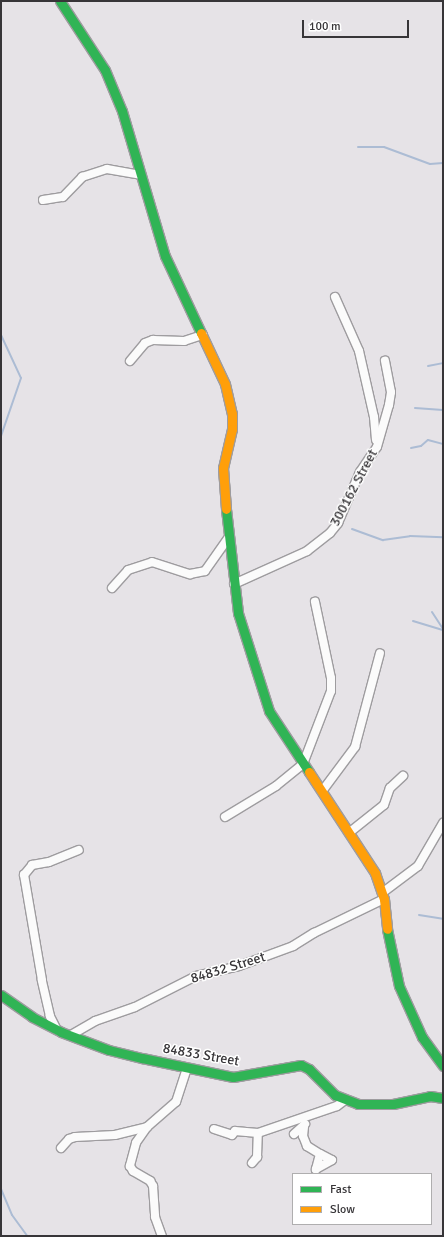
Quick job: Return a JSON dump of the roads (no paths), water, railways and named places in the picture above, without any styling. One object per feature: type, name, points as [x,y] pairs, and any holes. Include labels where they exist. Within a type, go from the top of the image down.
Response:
[{"type":"street","points":[[60,1],[105,70],[122,111],[165,256],[226,384],[232,414],[232,429],[223,468],[234,584],[238,613],[269,711],[303,764],[350,832],[375,873],[383,896],[390,950],[399,986],[422,1037],[443,1066]]},
{"type":"street","points":[[43,200],[63,197],[82,178],[100,171],[117,169],[140,175]]},
{"type":"street","points":[[335,297],[359,351],[374,417],[376,447]]},
{"type":"street","points":[[130,361],[145,343],[153,340],[184,341],[203,335]]},
{"type":"street","name":"300162 Street","points":[[234,584],[307,551],[330,533],[338,523],[360,472],[376,447],[391,397],[385,361]]},
{"type":"street","points":[[112,588],[128,570],[152,562],[190,574],[205,571],[229,537]]},
{"type":"street","points":[[225,817],[276,786],[303,764],[331,691],[331,678],[315,602]]},
{"type":"street","points":[[322,790],[355,747],[380,652]]},
{"type":"street","points":[[350,832],[384,804],[390,788],[402,776]]},
{"type":"street","name":"84832 Street","points":[[71,1035],[95,1021],[135,1007],[196,976],[239,966],[293,946],[383,896],[418,866],[443,823]]},
{"type":"street","points":[[57,1030],[50,1016],[42,980],[24,875],[32,865],[49,862],[79,850]]},
{"type":"street","name":"84833 Street","points":[[1,995],[32,1017],[57,1030],[110,1050],[187,1068],[233,1077],[301,1065],[309,1069],[335,1095],[345,1100],[376,1105],[410,1101],[421,1096],[443,1098]]},
{"type":"street","points":[[162,1236],[156,1217],[153,1186],[150,1181],[133,1171],[130,1166],[136,1143],[146,1127],[176,1102],[187,1068]]},
{"type":"street","points":[[214,1129],[232,1135],[235,1132],[258,1133],[337,1106],[345,1100]]},
{"type":"street","points":[[311,1115],[304,1127],[303,1136],[307,1146],[320,1154]]},
{"type":"street","points":[[62,1148],[69,1139],[75,1137],[116,1136],[146,1127]]},
{"type":"street","points":[[294,1134],[304,1127]]},
{"type":"street","points":[[252,1163],[257,1157],[258,1133]]},
{"type":"waterway","points":[[358,147],[384,147],[430,164],[443,163]]},
{"type":"waterway","points":[[1,335],[21,378],[1,436]]},
{"type":"waterway","points":[[428,366],[443,363]]},
{"type":"waterway","points":[[415,408],[443,410]]},
{"type":"waterway","points":[[411,448],[421,446],[428,440],[443,444]]},
{"type":"waterway","points":[[352,529],[383,540],[410,536],[443,537]]},
{"type":"waterway","points":[[432,612],[443,629]]},
{"type":"waterway","points":[[413,621],[443,630]]},
{"type":"waterway","points":[[419,915],[443,919]]},
{"type":"waterway","points":[[1,1189],[12,1215],[27,1236]]}]
